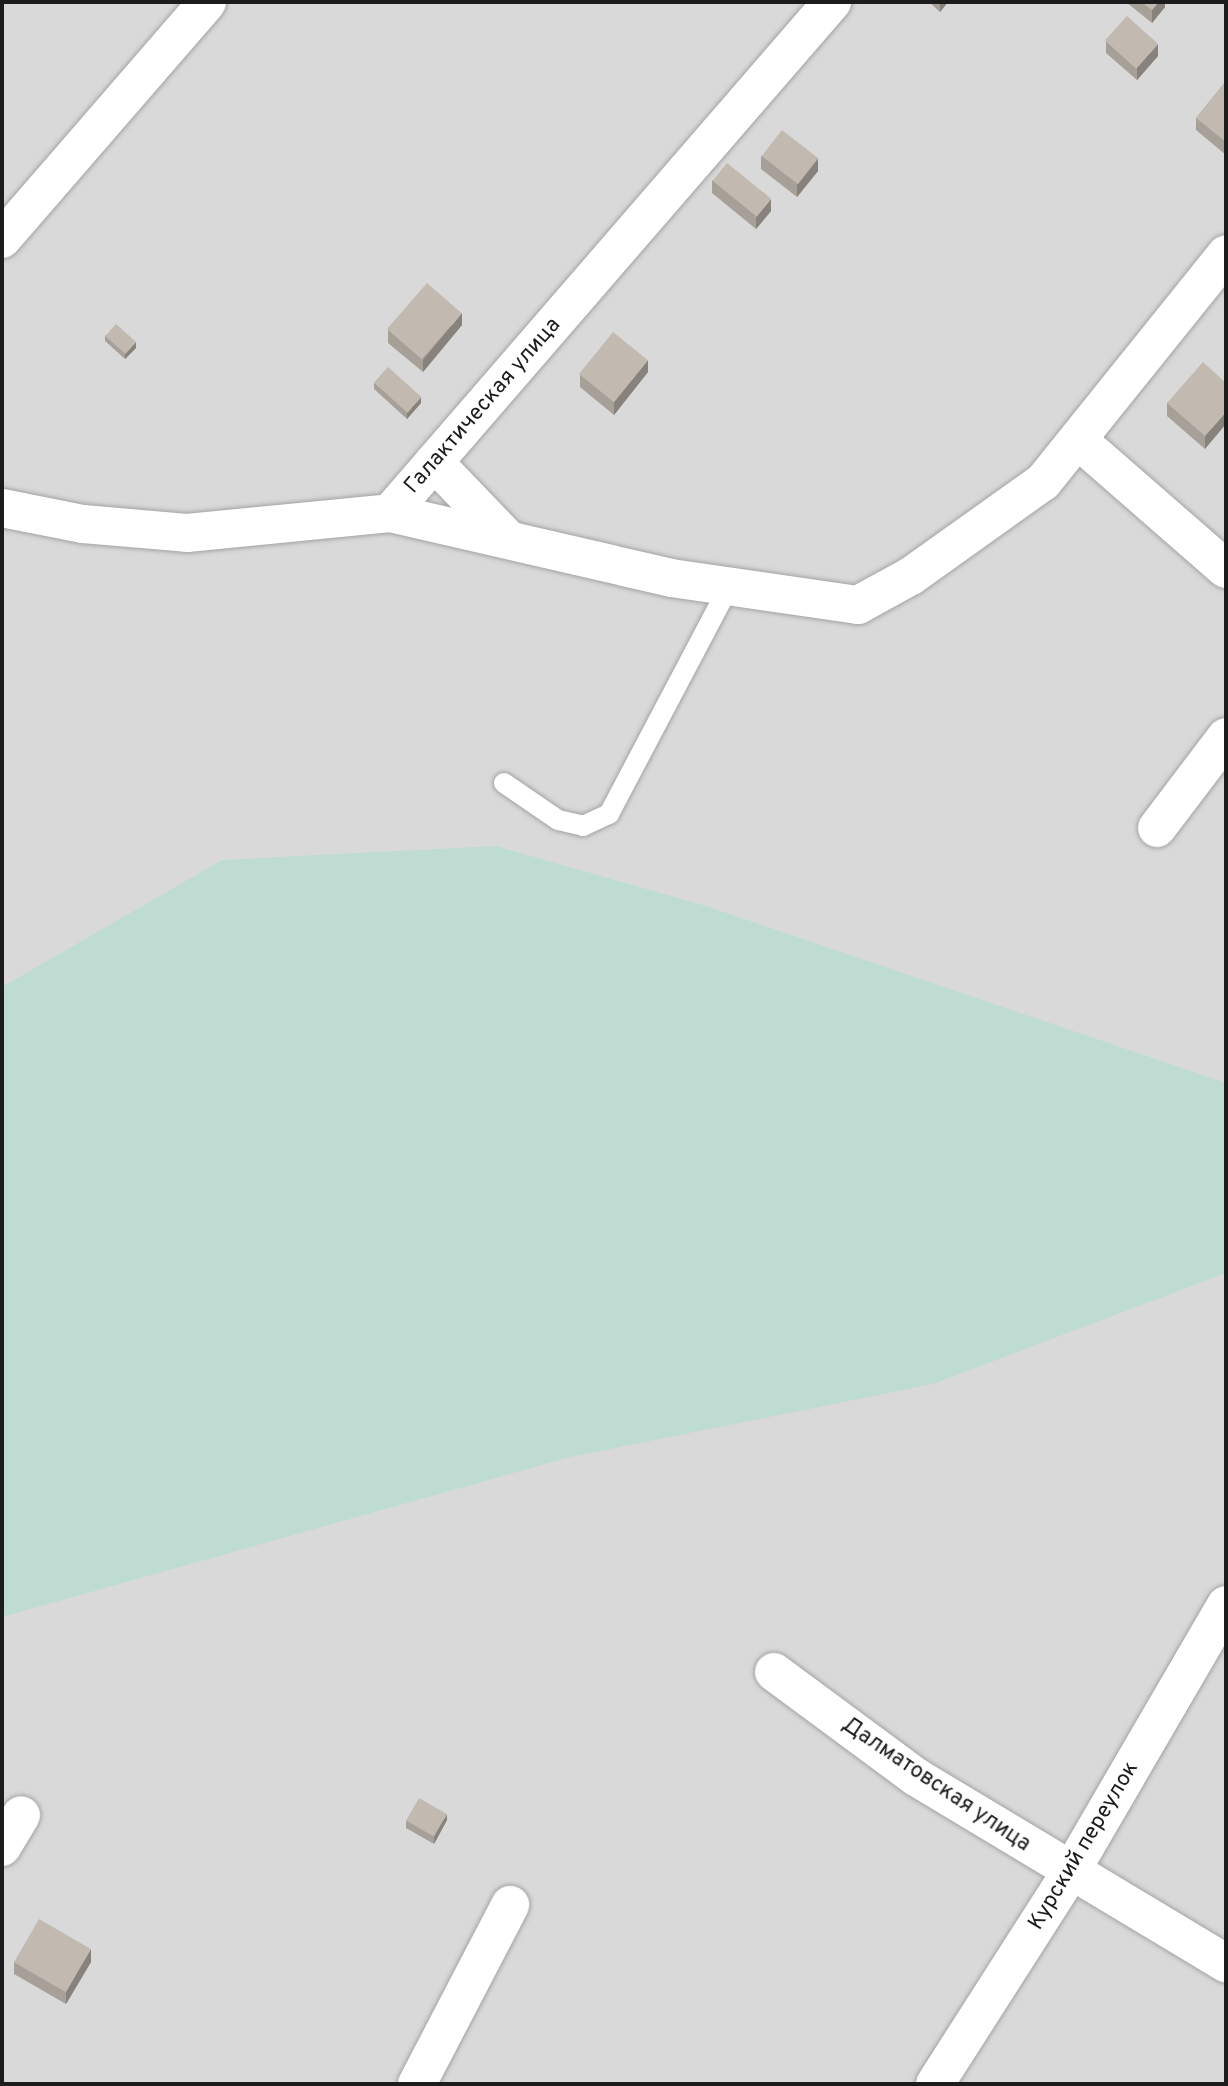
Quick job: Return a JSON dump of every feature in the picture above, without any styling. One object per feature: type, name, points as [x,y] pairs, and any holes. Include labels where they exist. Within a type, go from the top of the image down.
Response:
[{"type":"street","points":[[2,239],[207,2]]},
{"type":"street","name":"Галактическая улица","points":[[2,508],[83,524],[187,533],[390,513],[832,2]]},
{"type":"street","points":[[390,513],[728,588],[858,605],[911,576],[1043,482],[1226,254]]},
{"type":"street","points":[[1078,440],[1226,569]]},
{"type":"street","points":[[434,462],[510,540]]},
{"type":"street","points":[[1157,828],[1226,737]]},
{"type":"street","name":"Курский переулок","points":[[935,2084],[1070,1873],[1226,1605]]},
{"type":"street","name":"Далматовская улица","points":[[774,1672],[916,1777],[1070,1873],[1226,1963]]},
{"type":"street","points":[[2,1847],[21,1815]]},
{"type":"street","points":[[417,2084],[510,1905]]},
{"type":"lane","points":[[504,783],[558,820],[583,826],[609,814],[728,588]]},
{"type":"shaded area","points":[[2,2],[1226,2],[1226,2084],[2,2084]]},
{"type":"shaded area","points":[[496,846],[706,906],[1226,1083],[1226,1273],[933,1384],[570,1457],[2,1617],[2,987],[222,860]]},
{"type":"building","points":[[1141,2],[1159,2],[1152,10]]},
{"type":"building","points":[[1127,16],[1158,44],[1136,69],[1105,41]]},
{"type":"building","points":[[1226,81],[1226,142],[1196,118]]},
{"type":"building","points":[[782,130],[818,158],[798,184],[762,156]]},
{"type":"building","points":[[727,163],[771,199],[757,217],[713,181]]},
{"type":"building","points":[[427,283],[462,313],[422,359],[387,329]]},
{"type":"building","points":[[116,324],[136,342],[125,354],[105,336]]},
{"type":"building","points":[[613,332],[648,360],[614,402],[579,374]]},
{"type":"building","points":[[1203,362],[1226,383],[1226,412],[1205,436],[1167,403]]},
{"type":"building","points":[[388,367],[421,397],[407,413],[374,383]]},
{"type":"building","points":[[419,1798],[447,1814],[434,1837],[406,1821]]},
{"type":"building","points":[[39,1919],[91,1949],[66,1992],[14,1962]]}]
